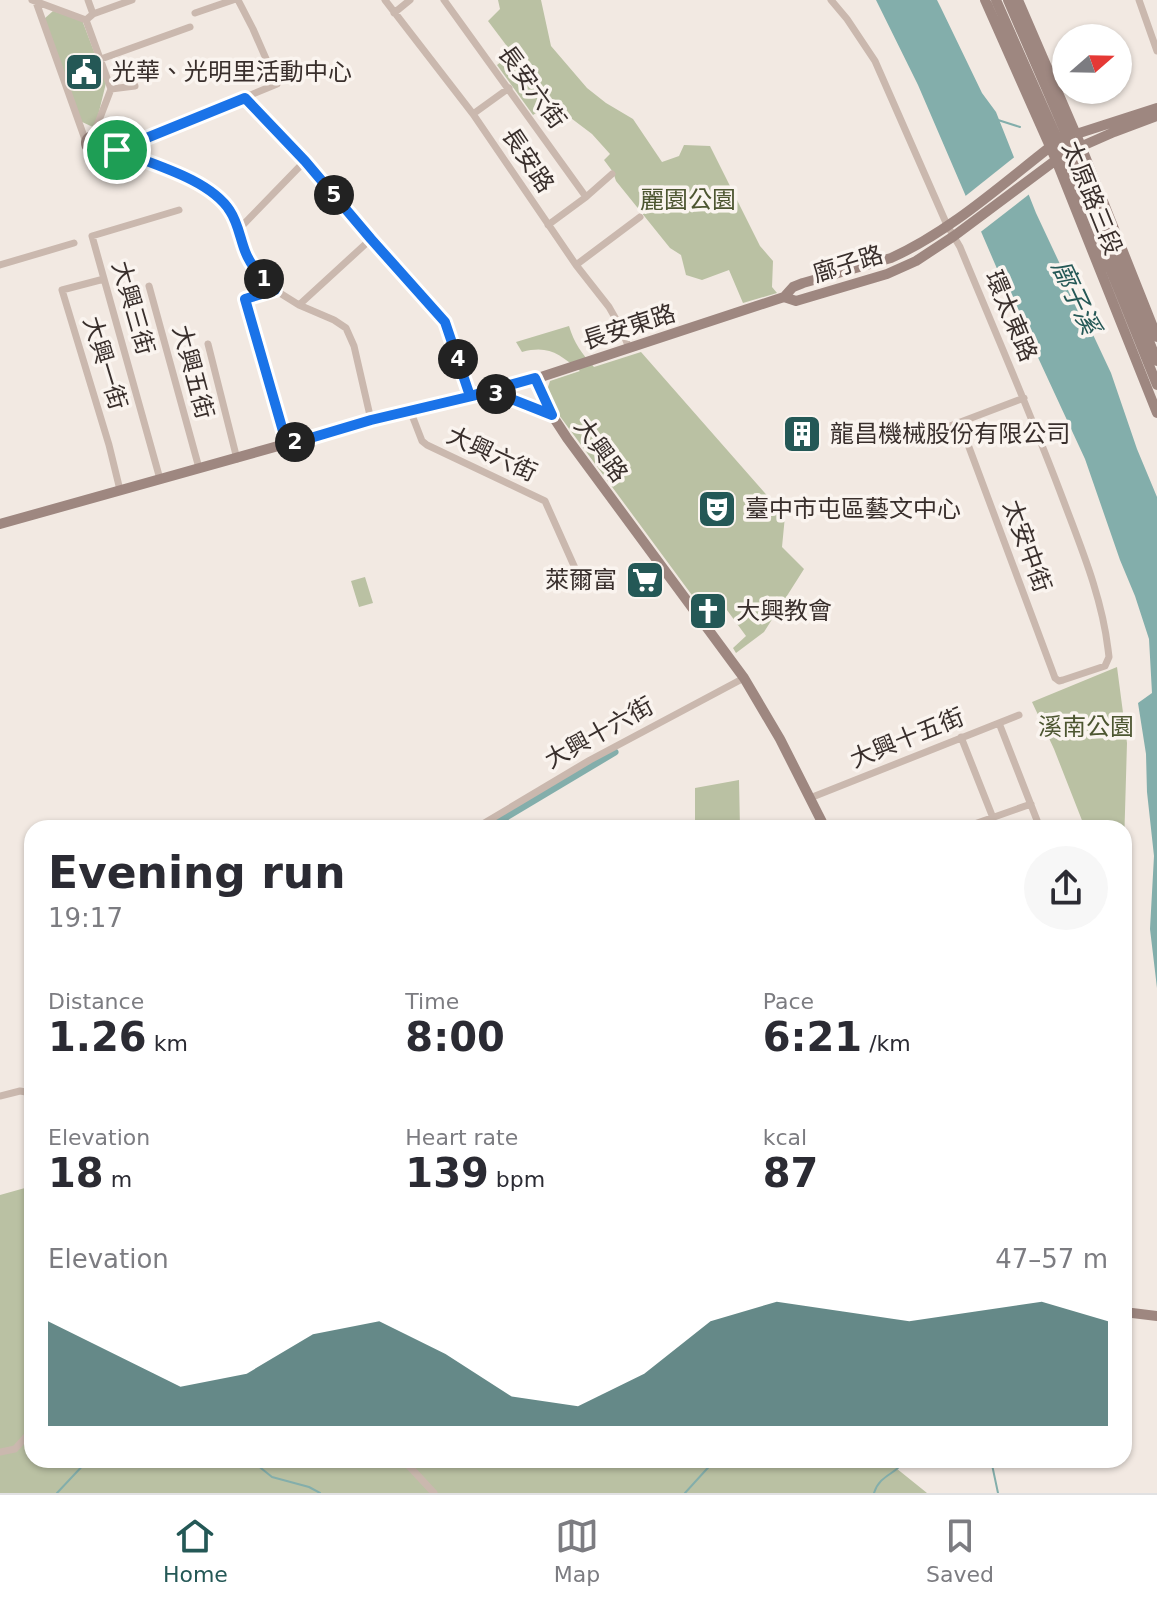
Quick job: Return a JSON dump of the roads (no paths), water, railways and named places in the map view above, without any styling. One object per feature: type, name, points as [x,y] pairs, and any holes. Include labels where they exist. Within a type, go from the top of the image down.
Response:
[{"type":"main road","name":"太原路三段","points":[[985,0],[1063,140]]},
{"type":"main road","name":"太原路三段","points":[[996,0],[1063,140]]},
{"type":"main road","name":"太原路三段","points":[[1008,0],[1063,140],[1064,155],[1157,385]]},
{"type":"main road","name":"太原路三段","points":[[1018,0],[1063,140],[1064,155],[1157,413]]},
{"type":"main road","points":[[1063,140],[1157,108]]},
{"type":"main road","points":[[1064,155],[1157,116]]},
{"type":"main road","name":"廍子路","points":[[1063,140],[952,222],[905,252],[803,283],[793,287],[784,297],[796,301],[898,270],[957,234],[1064,155]]},
{"type":"main road","name":"太原路三段","points":[[1064,155],[1157,337]]},
{"type":"main road","name":"太原路三段","points":[[1064,155],[1157,361]]},
{"type":"main road","name":"長安東路","points":[[485,393],[784,297]]},
{"type":"main road","points":[[535,378],[552,415]]},
{"type":"main road","name":"大興路","points":[[0,524],[371,420],[485,393],[501,395],[552,415],[744,678],[768,717],[821,820]]},
{"type":"main road","points":[[1132,1313],[1157,1316]]},
{"type":"street","points":[[88,0],[111,89],[93,141]]},
{"type":"street","points":[[34,1],[90,17],[132,0]]},
{"type":"street","points":[[117,150],[277,84],[253,29],[235,0],[195,13]]},
{"type":"street","name":"長安路","points":[[385,0],[473,114],[576,265],[609,307],[629,348]]},
{"type":"street","points":[[394,13],[410,0]]},
{"type":"street","name":"長安六街","points":[[444,0],[586,197]]},
{"type":"street","name":"環太東路","points":[[831,0],[875,61],[952,222],[1078,538],[1097,595],[1109,657],[1105,666],[1059,681]]},
{"type":"street","points":[[1139,0],[1157,51]]},
{"type":"street","points":[[34,1],[93,141],[192,180],[217,195],[231,211],[246,255],[258,274],[275,290],[299,305],[346,328],[354,346],[371,420]]},
{"type":"street","points":[[101,59],[190,27]]},
{"type":"street","points":[[111,89],[135,86]]},
{"type":"street","points":[[473,114],[509,88]]},
{"type":"street","points":[[245,98],[305,161],[445,322],[470,396]]},
{"type":"street","points":[[239,229],[305,161]]},
{"type":"street","points":[[548,225],[612,174]]},
{"type":"street","name":"大興三街","points":[[160,479],[92,236],[179,210]]},
{"type":"street","points":[[576,265],[640,217]]},
{"type":"street","points":[[299,305],[371,239]]},
{"type":"street","points":[[0,265],[74,243]]},
{"type":"street","name":"大興一街","points":[[104,279],[62,290],[120,490]]},
{"type":"street","name":"大興五街","points":[[149,286],[199,468]]},
{"type":"street","points":[[275,290],[245,299],[287,445]]},
{"type":"street","points":[[208,344],[237,459]]},
{"type":"street","points":[[921,437],[1024,398]]},
{"type":"street","name":"大興六街","points":[[410,410],[422,441],[427,445],[545,501],[579,577]]},
{"type":"street","name":"太安中街","points":[[960,423],[1051,669],[1059,681]]},
{"type":"street","name":"大興十六街","points":[[489,820],[590,760],[744,678]]},
{"type":"street","name":"大興十五街","points":[[810,798],[1019,715]]},
{"type":"street","points":[[999,723],[1037,820]]},
{"type":"street","points":[[961,737],[994,820]]},
{"type":"street","points":[[985,820],[1031,804]]},
{"type":"street","points":[[0,1095],[24,1092]]},
{"type":"street","points":[[0,1452],[15,1449],[24,1439]]},
{"type":"street","points":[[411,1468],[434,1493]]},
{"type":"water","points":[[876,0],[937,0],[982,93],[996,112],[1036,213],[1111,373],[1157,497],[1157,988],[1150,929],[1154,856],[1146,754],[1138,703],[1152,693],[1149,639],[1085,459],[998,271],[918,85]]},
{"type":"waterway","points":[[998,120],[1020,127]]},
{"type":"waterway","points":[[501,820],[615,752]]},
{"type":"waterway","points":[[57,1493],[80,1468]]},
{"type":"waterway","points":[[261,1468],[272,1477],[320,1493]]},
{"type":"waterway","points":[[685,1493],[708,1468]]},
{"type":"waterway","points":[[874,1493],[880,1482],[898,1468]]},
{"type":"waterway","points":[[993,1468],[998,1493]]},
{"type":"place","name":"光華、光明里活動中心","points":[[84,72]]},
{"type":"place","name":"龍昌機械股份有限公司","points":[[802,434]]},
{"type":"place","name":"臺中市屯區藝文中心","points":[[717,509]]},
{"type":"place","name":"萊爾富","points":[[645,580]]},
{"type":"place","name":"大興教會","points":[[708,611]]},
{"type":"park label","name":"麗園公園","points":[[688,200]]},
{"type":"park label","name":"溪南公園","points":[[1086,727]]},
{"type":"water label","name":"廍子溪","points":[[1076,297]]}]
